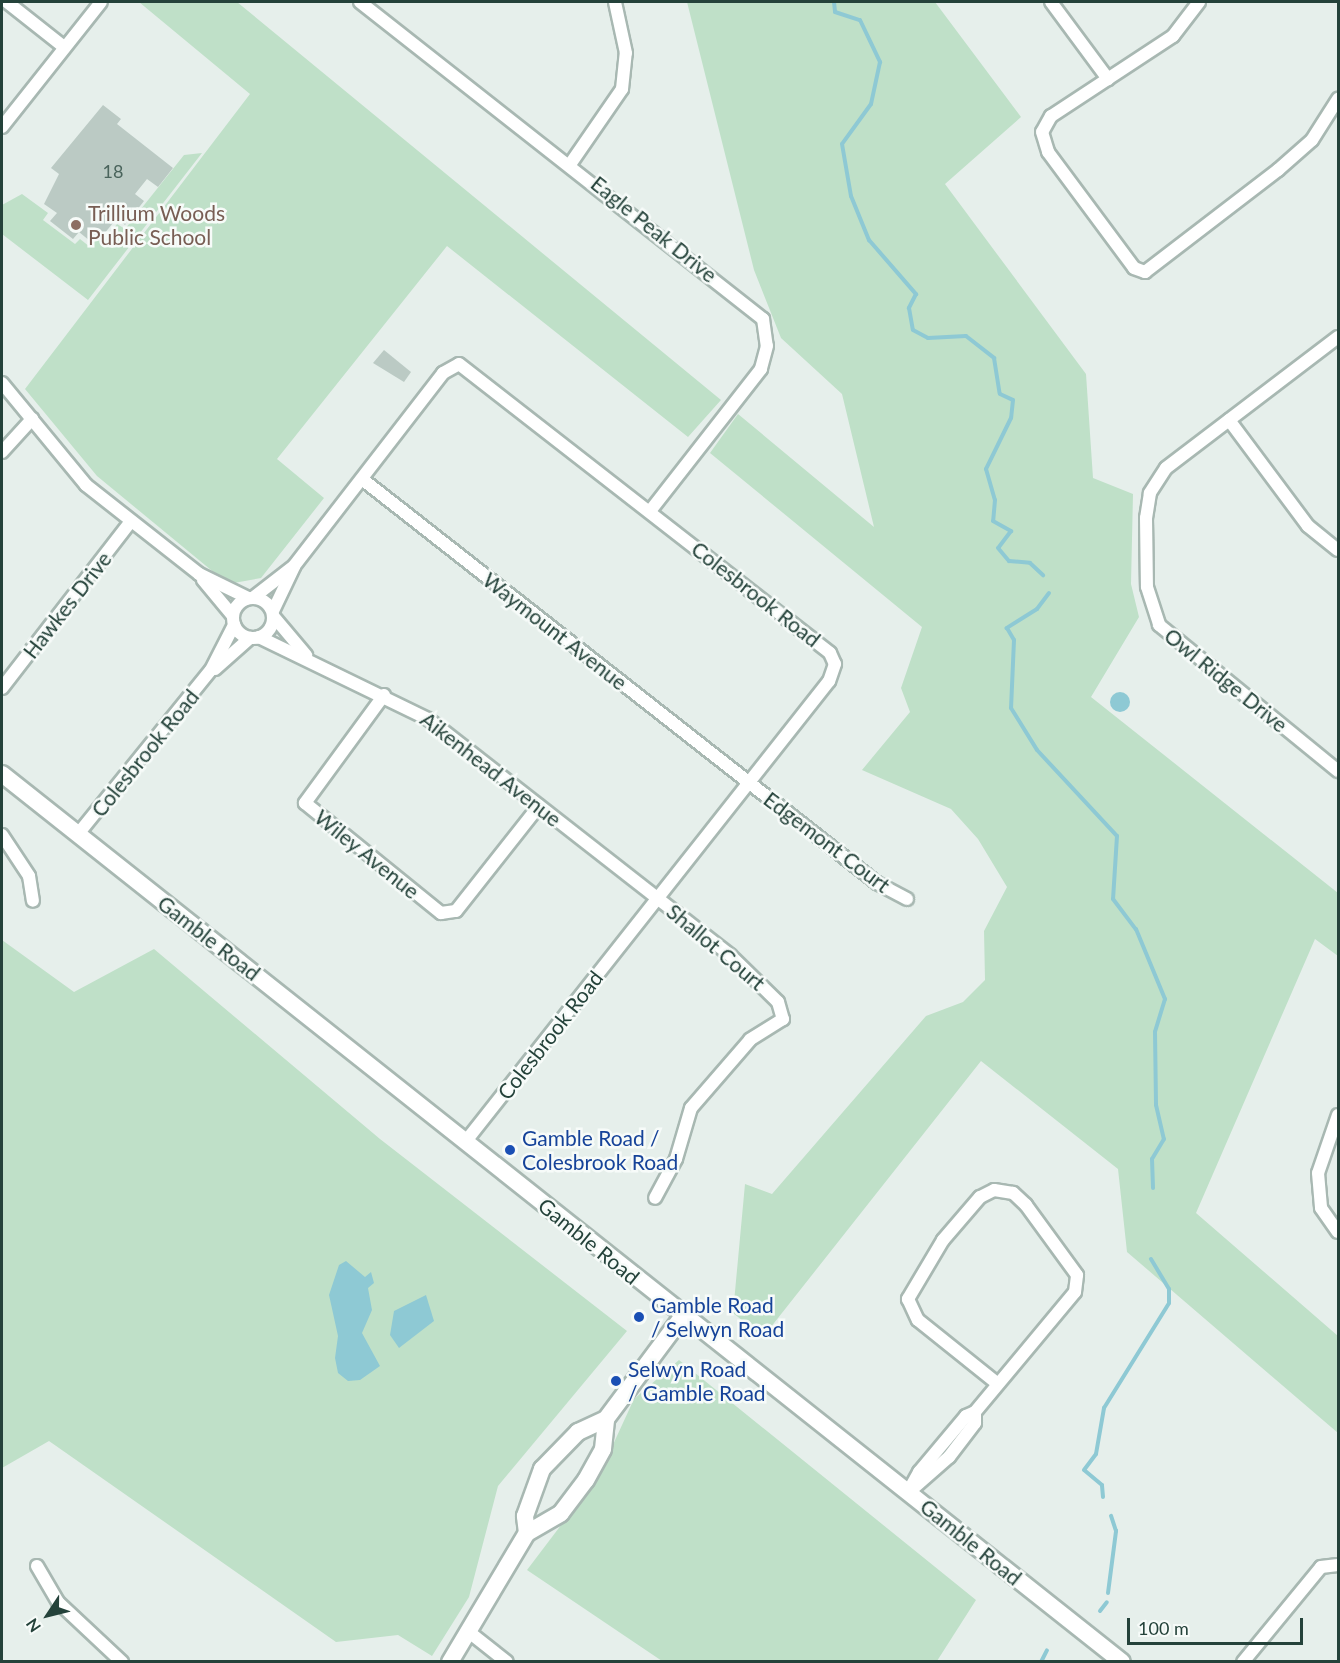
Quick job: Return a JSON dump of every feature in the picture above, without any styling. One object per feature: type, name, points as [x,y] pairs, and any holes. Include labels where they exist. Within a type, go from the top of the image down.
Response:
[{"type":"main road","name":"Gamble Road","points":[[2,774],[466,1141],[682,1317],[1122,1662]]},
{"type":"main road","points":[[527,1533],[525,1516],[542,1469],[578,1432],[606,1419],[682,1317]]},
{"type":"main road","points":[[450,1662],[527,1533],[561,1513],[586,1480],[603,1449],[606,1419]]},
{"type":"street","points":[[7,2],[64,47]]},
{"type":"street","points":[[2,127],[101,2]]},
{"type":"street","name":"Eagle Peak Drive","points":[[360,2],[571,163],[756,310],[766,331],[761,369],[650,511]]},
{"type":"street","points":[[571,163],[622,89],[626,53],[615,2]]},
{"type":"street","points":[[1051,2],[1108,79]]},
{"type":"street","points":[[1199,2],[1173,36],[1051,116],[1043,142],[1140,272],[1295,156],[1338,99]]},
{"type":"street","name":"Owl Ridge Drive","points":[[1338,337],[1166,468],[1150,493],[1146,571],[1153,614],[1168,635],[1338,771]]},
{"type":"street","name":"Colesbrook Road","points":[[78,834],[212,670],[255,638],[270,630],[273,614],[294,566],[443,373],[459,364],[830,653],[836,664],[829,681],[466,1141]]},
{"type":"street","points":[[2,383],[78,477],[199,574],[251,597]]},
{"type":"street","points":[[2,452],[32,419]]},
{"type":"street","points":[[1229,420],[1308,526],[1338,550]]},
{"type":"street","name":"Waymount Avenue","points":[[362,479],[749,783]]},
{"type":"street","name":"Hawkes Drive","points":[[2,688],[132,522]]},
{"type":"street","name":"Colesbrook Road","points":[[212,670],[233,620],[251,597],[294,566]]},
{"type":"street","points":[[199,574],[233,620]]},
{"type":"street","name":"Aikenhead Avenue","points":[[251,597],[273,614],[310,661]]},
{"type":"street","name":"Aikenhead Avenue","points":[[233,620],[255,638],[384,695],[429,719],[658,899]]},
{"type":"street","name":"Wiley Avenue","points":[[384,695],[311,790],[305,803],[309,809],[441,913],[456,911],[539,806]]},
{"type":"street","name":"Edgemont Court","points":[[749,783],[877,883],[907,899]]},
{"type":"street","points":[[2,835],[29,876],[33,901]]},
{"type":"street","name":"Shallot Court","points":[[655,1198],[700,1095],[750,1040],[783,1019],[778,1002],[750,971],[658,899]]},
{"type":"street","points":[[1338,1115],[1318,1173],[1321,1208],[1338,1232]]},
{"type":"street","points":[[908,1492],[949,1457],[975,1423],[975,1412],[999,1384],[1075,1293],[1077,1275],[1026,1205],[1013,1193],[994,1190],[980,1197],[943,1240],[908,1299],[918,1320],[999,1384]]},
{"type":"street","points":[[1243,1662],[1321,1567],[1338,1564]]},
{"type":"street","points":[[38,1566],[58,1602],[122,1662]]},
{"type":"street","points":[[469,1632],[507,1662]]},
{"type":"green space","points":[[139,2],[237,2],[721,400],[688,437],[447,246],[277,459],[324,498],[261,578],[228,584],[97,476],[25,389],[250,94]]},
{"type":"green space","points":[[687,2],[935,2],[1021,117],[945,184],[1086,374],[1093,478],[1133,494],[1131,584],[1139,617],[1091,697],[1338,893],[1338,956],[1315,939],[1196,1213],[1338,1336],[1338,1433],[1127,1252],[1118,1169],[981,1061],[763,1337],[733,1313],[745,1184],[772,1194],[926,1016],[963,1002],[985,980],[984,931],[1007,887],[978,839],[951,809],[862,770],[910,712],[901,688],[922,627],[710,453],[738,414],[874,527],[842,394],[781,338],[754,270]]},
{"type":"green space","points":[[202,153],[88,300],[2,234],[2,205],[22,194],[48,213],[43,220],[75,244],[80,239],[90,247],[98,237],[105,241],[117,224],[125,229],[184,155]]},
{"type":"green space","points":[[2,940],[74,992],[154,949],[380,1139],[627,1331],[498,1486],[469,1597],[432,1656],[398,1635],[336,1642],[49,1441],[2,1468]]},
{"type":"green space","points":[[679,1360],[976,1600],[937,1661],[662,1661],[527,1570],[599,1475],[634,1399]]},
{"type":"water","points":[[1120,692],[1127,695],[1130,702],[1127,709],[1120,712],[1113,709],[1110,702],[1113,695]]},
{"type":"water","points":[[346,1261],[365,1277],[371,1272],[374,1283],[368,1288],[372,1310],[362,1333],[380,1366],[360,1380],[348,1381],[338,1373],[335,1358],[338,1336],[329,1295],[339,1265]]},
{"type":"water","points":[[426,1295],[434,1321],[399,1348],[390,1335],[394,1311]]},
{"type":"building","name":"Trillium Woods Public School","points":[[103,105],[121,119],[117,124],[173,168],[158,187],[147,179],[135,194],[144,201],[125,225],[117,218],[104,234],[99,230],[90,241],[79,232],[73,239],[50,221],[57,213],[44,204],[59,174],[51,168]]},
{"type":"building","points":[[384,350],[411,372],[404,382],[373,363]]},
{"type":"waterway","points":[[834,2],[835,12],[860,20],[880,62],[871,104],[842,144],[851,196],[869,240],[916,294],[909,308],[913,330],[928,338],[966,336],[994,358],[1000,394],[1013,400],[1011,418],[986,469],[995,500],[993,521],[1011,531],[998,548],[1009,561],[1030,563],[1043,575]]},
{"type":"waterway","points":[[1049,593],[1037,609],[1007,628],[1014,640],[1011,708],[1037,750],[1117,836],[1113,899],[1136,929],[1165,999],[1155,1032],[1156,1105],[1164,1139],[1152,1159],[1153,1188]]},
{"type":"waterway","points":[[1103,1497],[1102,1485],[1084,1470],[1096,1454],[1104,1408],[1169,1303],[1169,1289],[1151,1259]]},
{"type":"waterway","points":[[1108,1593],[1116,1531],[1111,1516]]},
{"type":"waterway","points":[[1100,1611],[1107,1602]]},
{"type":"waterway","points":[[1041,1662],[1047,1650]]},
{"type":"place","name":"Trillium Woods Public School","points":[[76,225]]},
{"type":"place","name":"Gamble Road / Colesbrook Road","points":[[510,1150]]},
{"type":"place","name":"Gamble Road / Selwyn Road","points":[[639,1317]]},
{"type":"place","name":"Selwyn Road / Gamble Road","points":[[616,1381]]}]
